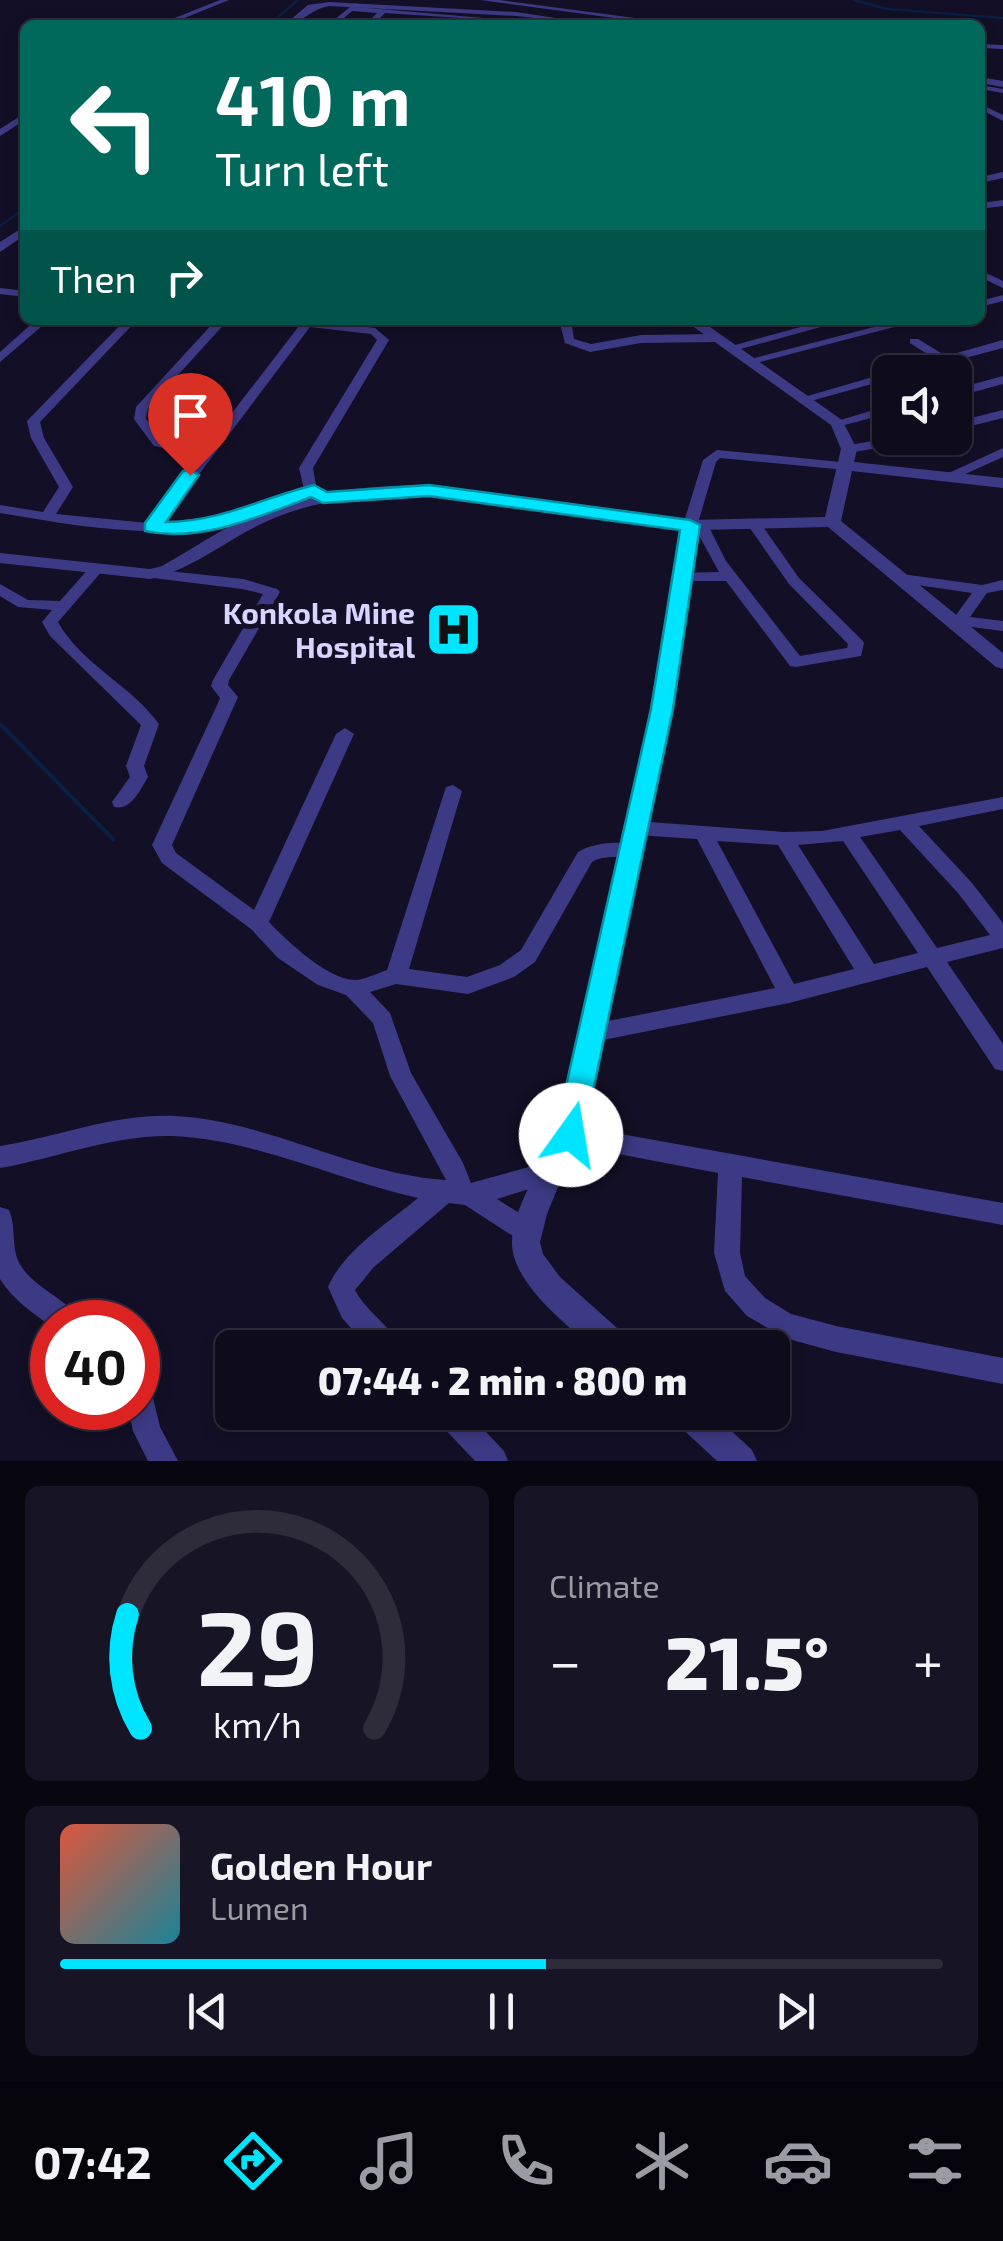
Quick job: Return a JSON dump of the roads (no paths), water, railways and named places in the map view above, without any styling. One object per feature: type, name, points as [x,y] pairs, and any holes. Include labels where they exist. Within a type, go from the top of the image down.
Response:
[{"type":"street","points":[[175,20],[226,0]]},
{"type":"street","points":[[483,0],[644,20]]},
{"type":"street","points":[[295,20],[320,2],[492,20]]},
{"type":"street","points":[[338,20],[352,7],[516,14],[561,20]]},
{"type":"street","points":[[374,20],[383,11]]},
{"type":"street","points":[[419,20],[424,12]]},
{"type":"street","points":[[461,20],[465,15]]},
{"type":"street","points":[[0,248],[20,233]]},
{"type":"street","points":[[0,358],[37,325]]},
{"type":"street","points":[[47,517],[66,487],[63,474],[36,434],[33,421],[126,325]]},
{"type":"street","points":[[206,452],[160,443],[140,419],[142,407],[217,325]]},
{"type":"street","points":[[152,527],[306,325]]},
{"type":"street","points":[[318,494],[309,487],[306,468],[383,340],[362,325]]},
{"type":"street","points":[[567,325],[569,341],[578,345],[604,347],[641,339],[716,338]]},
{"type":"street","points":[[636,325],[641,339]]},
{"type":"street","points":[[699,325],[837,423],[848,458],[832,522]]},
{"type":"street","points":[[730,348],[820,325]]},
{"type":"street","points":[[749,361],[895,325]]},
{"type":"street","points":[[914,341],[937,355]]},
{"type":"street","points":[[963,355],[1003,344]]},
{"type":"street","points":[[803,399],[872,380]]},
{"type":"street","points":[[972,389],[1003,380]]},
{"type":"street","points":[[837,423],[872,414]]},
{"type":"street","points":[[972,422],[1003,414]]},
{"type":"street","points":[[848,458],[872,450]]},
{"type":"street","points":[[946,477],[1003,452]]},
{"type":"street","points":[[597,1330],[548,1284],[533,1264],[526,1244],[571,1135],[662,709],[681,578],[710,460],[717,454],[848,458],[946,477],[1001,482]]},
{"type":"street","points":[[0,510],[108,526],[192,527],[318,494],[429,490],[696,525],[832,522],[960,624],[1003,664]]},
{"type":"street","points":[[150,574],[168,570],[269,514],[318,494]]},
{"type":"street","points":[[696,525],[729,576],[796,662],[855,652],[858,648],[844,627],[794,581],[754,524]]},
{"type":"street","points":[[0,558],[242,584],[272,592],[219,686],[229,697],[162,845],[168,858],[258,924],[286,952],[326,979],[354,989],[382,1019],[400,1076],[455,1171],[459,1193]]},
{"type":"street","points":[[95,570],[50,622],[52,630],[126,696],[150,724],[136,766],[140,777],[122,802]]},
{"type":"street","points":[[681,578],[729,576]]},
{"type":"street","points":[[902,579],[982,590],[1003,585]]},
{"type":"street","points":[[0,589],[24,604],[61,606]]},
{"type":"street","points":[[960,624],[982,590]]},
{"type":"street","points":[[960,624],[1003,626]]},
{"type":"street","points":[[258,924],[345,734]]},
{"type":"street","points":[[396,976],[454,792]]},
{"type":"street","points":[[354,989],[396,976],[468,986],[508,971],[528,956],[584,857],[634,839],[704,834],[784,839],[848,834],[1003,803]]},
{"type":"street","points":[[593,1032],[789,994],[934,960],[1003,939],[965,888],[906,823]]},
{"type":"street","points":[[704,834],[789,994]]},
{"type":"street","points":[[848,834],[1003,1062]]},
{"type":"street","points":[[784,839],[868,973]]},
{"type":"street","points":[[0,1157],[92,1134],[171,1126],[210,1130],[379,1178],[459,1193],[528,1232]]},
{"type":"street","points":[[571,1135],[1003,1214]]},
{"type":"street","points":[[730,1164],[727,1254],[734,1282],[756,1307],[785,1326],[1003,1371]]},
{"type":"street","points":[[371,1330],[351,1308],[341,1287],[366,1259],[459,1193],[554,1171]]},
{"type":"street","points":[[0,1218],[3,1257],[10,1273],[37,1300]]},
{"type":"street","points":[[147,1430],[164,1461]]},
{"type":"street","points":[[465,1430],[494,1461]]},
{"type":"street","points":[[707,1430],[741,1460]]},
{"type":"waterway","points":[[275,20],[298,0]]},
{"type":"waterway","points":[[854,0],[887,9],[1003,18]]},
{"type":"waterway","points":[[0,226],[20,212]]},
{"type":"waterway","points":[[0,724],[113,839]]},
{"type":"place","name":"Konkola Mine Hospital","points":[[454,629]]}]
